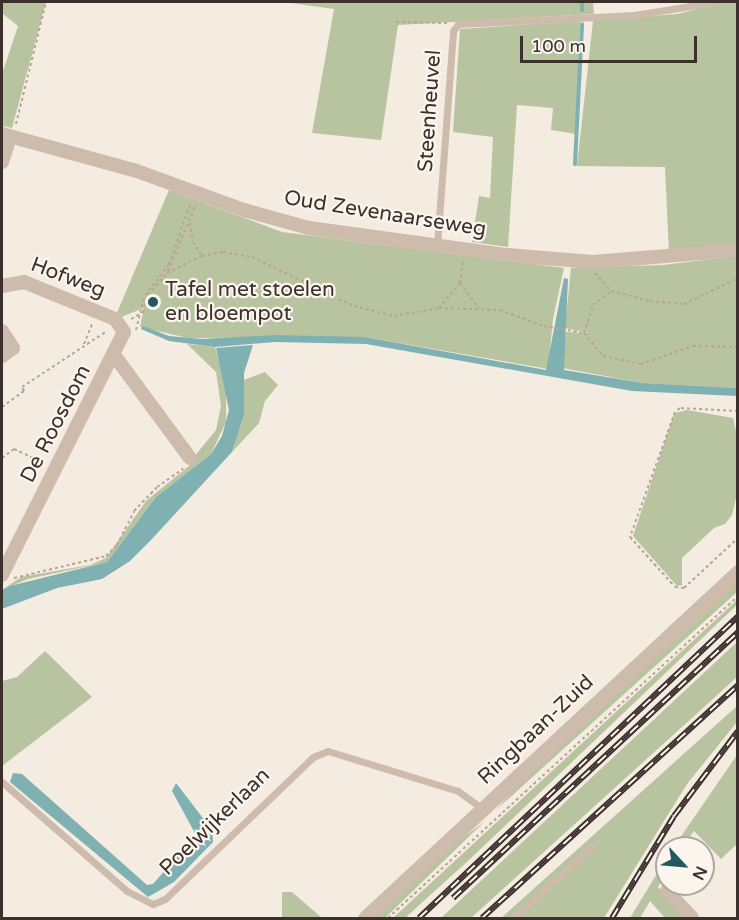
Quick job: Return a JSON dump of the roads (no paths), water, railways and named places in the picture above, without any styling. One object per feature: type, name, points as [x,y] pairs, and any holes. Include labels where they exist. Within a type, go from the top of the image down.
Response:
[{"type":"street","name":"Oud Zevenaarseweg","points":[[6,136],[134,170],[244,210],[309,228],[465,249],[591,262],[681,258],[738,250]]},
{"type":"street","points":[[2,162],[6,136]]},
{"type":"street","name":"Hofweg","points":[[2,285],[19,281],[120,322]]},
{"type":"street","name":"De Roosdom","points":[[5,579],[124,333],[120,322]]},
{"type":"street","points":[[2,331],[13,348],[2,356]]},
{"type":"street","name":"De Roosdom","points":[[114,355],[190,458]]},
{"type":"street","name":"Ringbaan-Zuid","points":[[365,918],[738,572]]},
{"type":"street","points":[[672,896],[692,918]]},
{"type":"lane","name":"Steenheuvel","points":[[437,245],[453,31],[458,24],[624,16],[716,2]]},
{"type":"lane","name":"Poelwijkerlaan","points":[[2,782],[127,891],[153,904],[165,899],[313,757],[328,752],[458,791],[483,808]]},
{"type":"lane","points":[[513,918],[593,846]]},
{"type":"water","points":[[564,278],[568,279],[564,370],[643,383],[737,388],[737,396],[632,391],[366,344],[275,342],[215,347],[169,341],[141,329],[143,326],[169,336],[202,339],[275,335],[365,337],[546,370]]},
{"type":"water","points":[[253,345],[244,373],[244,415],[232,452],[151,540],[130,561],[102,579],[57,588],[2,609],[2,590],[10,586],[107,562],[156,497],[211,454],[222,436],[229,410],[216,348]]},
{"type":"water","points":[[13,773],[22,774],[147,885],[153,884],[196,835],[172,791],[176,783],[212,830],[213,842],[174,882],[148,897],[10,782]]},
{"type":"waterway","points":[[582,2],[582,10]]},
{"type":"waterway","points":[[575,164],[582,24]]},
{"type":"railway","points":[[419,918],[738,616]]},
{"type":"railway","points":[[453,898],[738,632]]},
{"type":"railway","points":[[482,918],[738,685]]},
{"type":"railway","points":[[612,918],[674,816],[738,731]]},
{"type":"place","name":"Tafel met stoelen en bloempot","points":[[153,302]]}]
